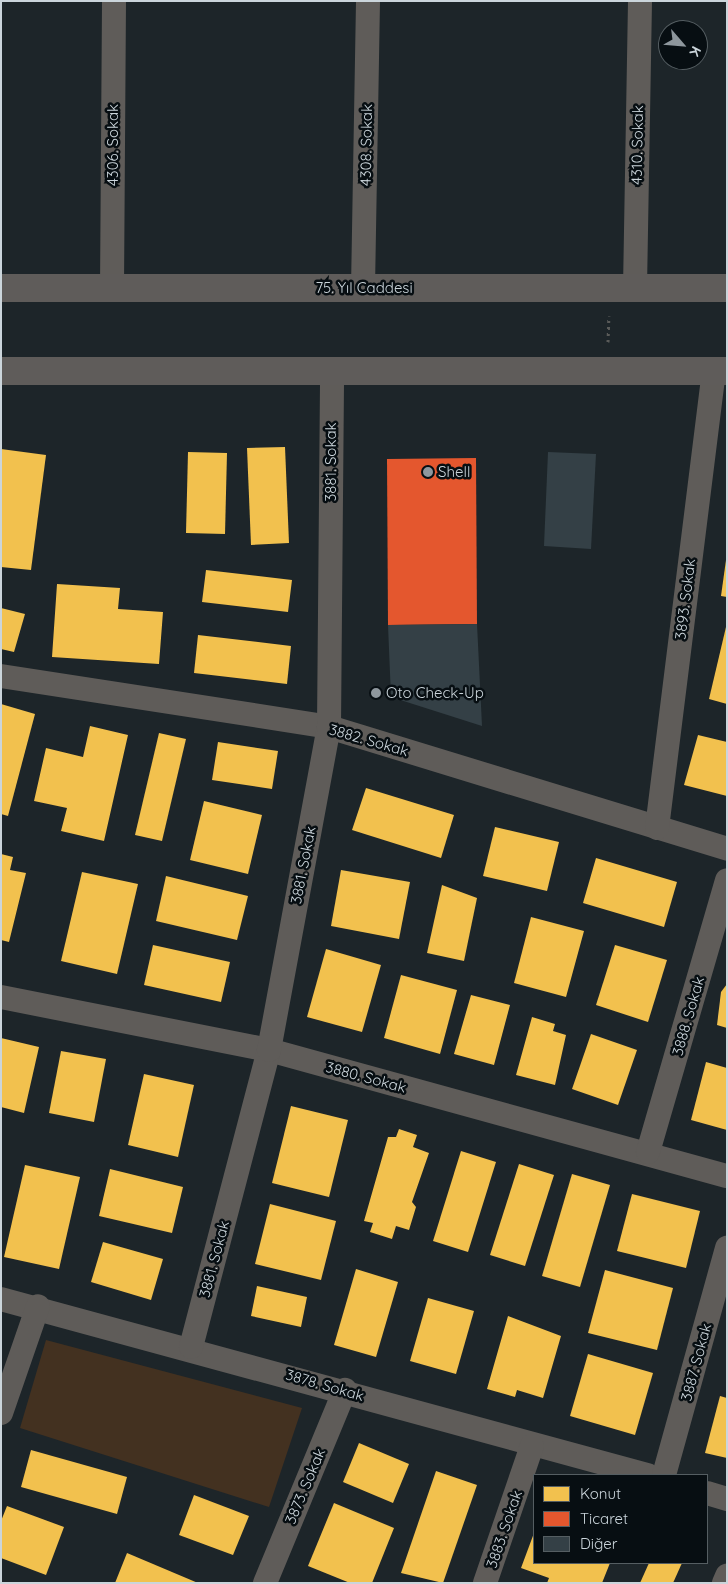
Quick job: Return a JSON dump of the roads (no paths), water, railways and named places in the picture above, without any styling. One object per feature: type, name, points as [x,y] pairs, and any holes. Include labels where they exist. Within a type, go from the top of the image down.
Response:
[{"type":"main road","name":"75. Yıl Caddesi","points":[[1,288],[727,288]]},
{"type":"main road","points":[[1,371],[721,372]]},
{"type":"street","name":"4306. Sokak","points":[[112,288],[114,1]]},
{"type":"street","name":"4308. Sokak","points":[[363,288],[368,1]]},
{"type":"street","name":"4310. Sokak","points":[[622,288],[640,1]]},
{"type":"street","name":"3881. Sokak","points":[[191,1347],[268,1050],[329,727],[332,371]]},
{"type":"street","name":"3893. Sokak","points":[[657,828],[721,372]]},
{"type":"street","name":"3882. Sokak","points":[[1,676],[329,727],[727,849]]},
{"type":"street","name":"3888. Sokak","points":[[648,1152],[727,880]]},
{"type":"street","name":"3880. Sokak","points":[[1,997],[268,1050],[648,1152],[727,1176]]},
{"type":"street","name":"3887. Sokak","points":[[664,1474],[727,1248]]},
{"type":"street","name":"3878. Sokak","points":[[1,1299],[38,1306],[191,1347],[345,1390],[532,1446],[643,1474]]},
{"type":"street","points":[[1,1413],[38,1306]]},
{"type":"street","name":"3873. Sokak","points":[[265,1583],[345,1390]]},
{"type":"street","name":"3883. Sokak","points":[[485,1583],[532,1446]]},
{"type":"street","points":[[708,1493],[727,1499]]},
{"type":"street","points":[[724,1583],[727,1576]]},
{"type":"place","name":"Shell","points":[[428,472]]},
{"type":"place","name":"Oto Check-Up","points":[[376,693]]}]
